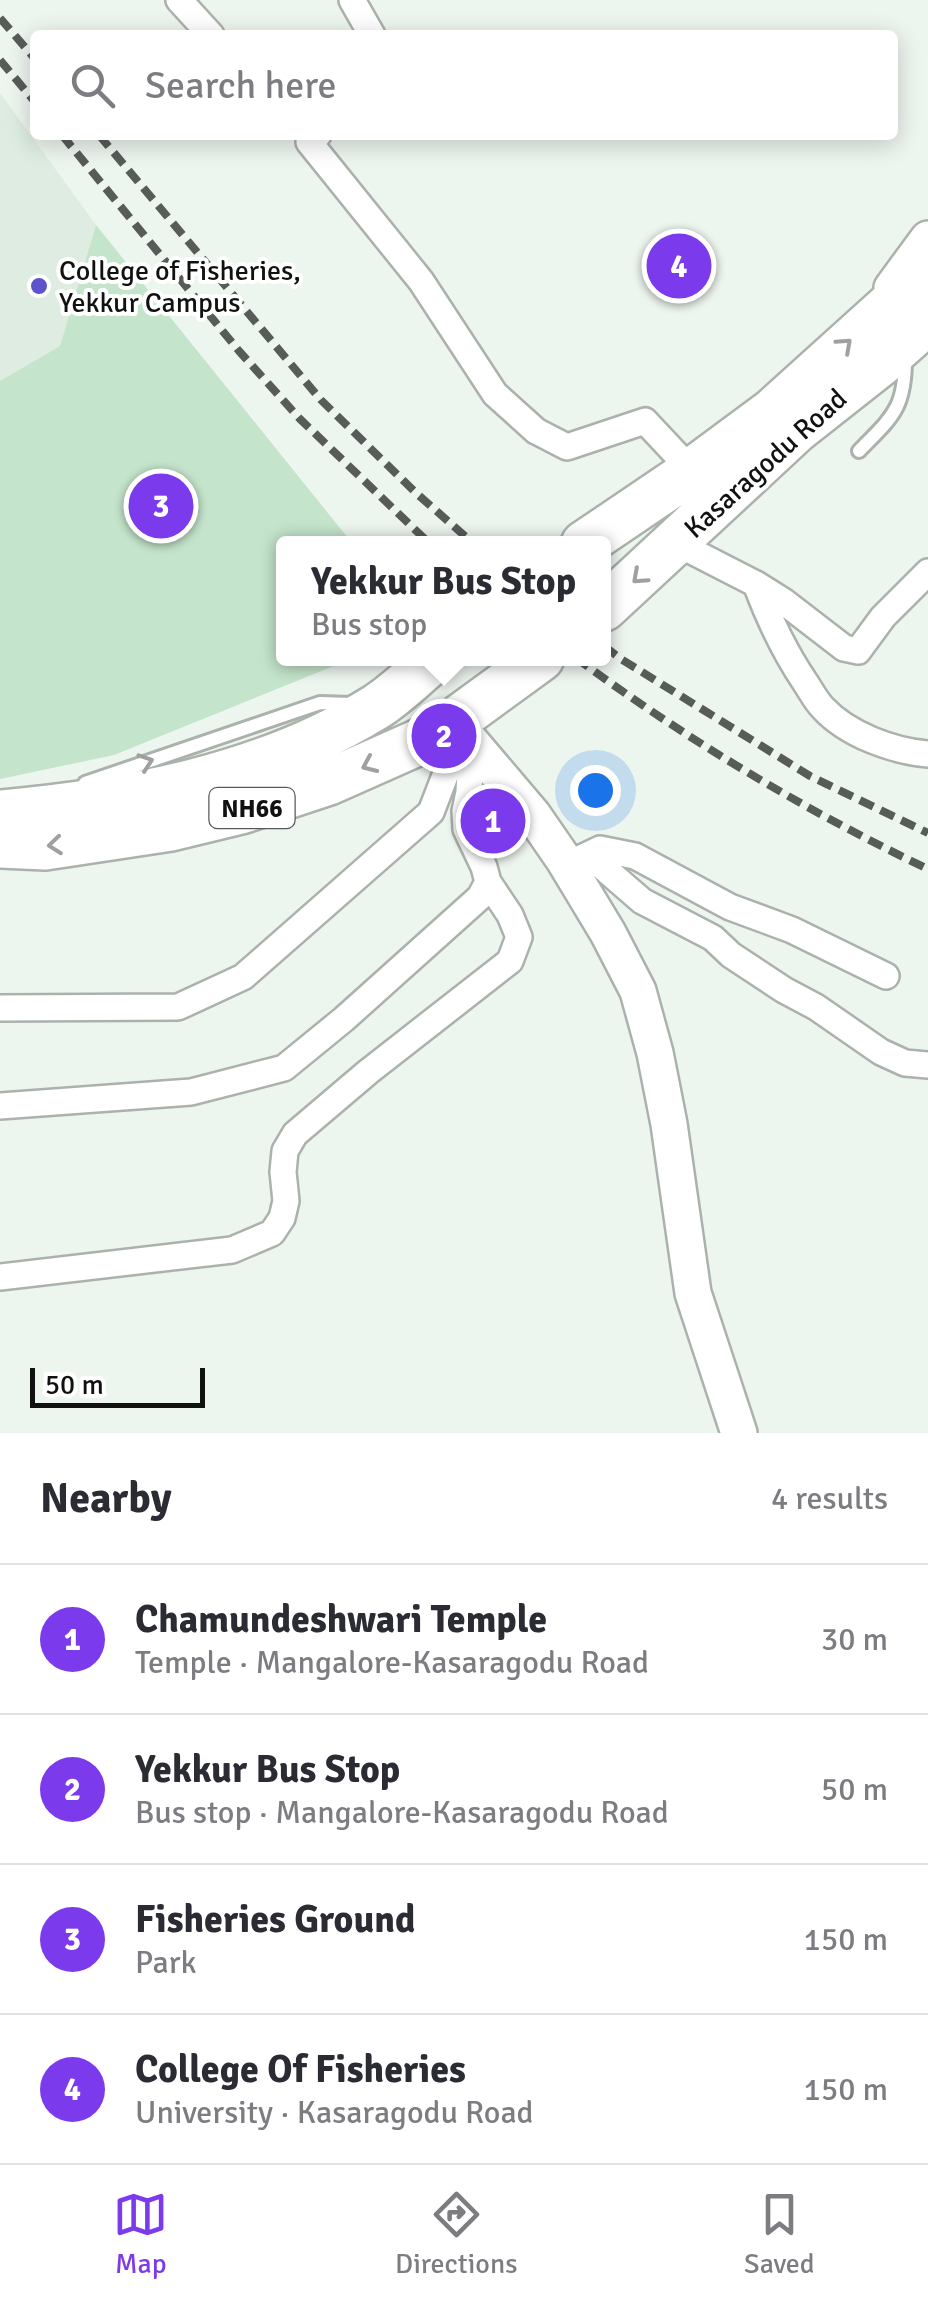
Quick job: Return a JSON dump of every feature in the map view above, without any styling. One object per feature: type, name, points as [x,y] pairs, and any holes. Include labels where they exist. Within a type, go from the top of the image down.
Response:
[{"type":"highway","name":"Kasaragodu Road","points":[[611,602],[905,325],[928,271]]},
{"type":"highway","name":"Kasaragodu Road","points":[[596,536],[773,411],[905,325]]},
{"type":"highway","name":"NH66","points":[[19,816],[219,776],[315,739],[378,706],[426,666]]},
{"type":"highway","name":"NH66","points":[[19,816],[45,847],[171,828],[241,811],[329,782],[437,734],[529,666]]},
{"type":"street","points":[[179,0],[206,30]]},
{"type":"street","points":[[352,0],[369,30]]},
{"type":"street","points":[[312,140],[421,281],[495,394],[536,431],[567,447],[646,421],[692,471]]},
{"type":"street","points":[[905,325],[893,285],[928,239]]},
{"type":"street","points":[[676,543],[756,584],[844,648],[858,651],[883,618],[928,572]]},
{"type":"street","points":[[756,584],[772,626],[822,707],[844,727],[900,752],[928,754]]},
{"type":"street","points":[[0,1008],[178,1007],[243,976],[431,812],[469,712]]},
{"type":"street","points":[[0,1276],[232,1250],[272,1233],[282,1218],[286,1201],[284,1150],[295,1134],[510,962],[518,937],[510,915],[488,882],[466,829],[469,712]]},
{"type":"street","points":[[469,712],[533,815],[577,858],[642,901],[713,938],[731,955],[881,1052],[905,1063],[928,1064]]},
{"type":"street","points":[[431,812],[466,820]]},
{"type":"street","points":[[577,858],[600,848],[635,856],[730,907],[792,930],[886,976]]},
{"type":"street","points":[[577,858],[638,991],[670,1124],[693,1293],[739,1433]]},
{"type":"street","points":[[0,1106],[191,1092],[284,1068],[480,897],[488,882]]},
{"type":"lane","points":[[859,452],[894,415],[904,395],[905,325]]},
{"type":"lane","points":[[70,788],[320,702],[378,706]]},
{"type":"shaded area","name":"College of Fisheries, Yekkur Campus","points":[[0,93],[30,134],[30,140],[34,140],[96,225],[60,346],[0,381]]},
{"type":"green space","points":[[96,225],[346,536],[276,536],[276,666],[334,666],[114,755],[0,779],[0,381],[60,346]]},
{"type":"railway","points":[[0,18],[30,53]]},
{"type":"railway","points":[[0,60],[30,96]]},
{"type":"railway","points":[[66,140],[239,351],[300,419],[422,536]]},
{"type":"railway","points":[[103,140],[321,400],[465,536]]},
{"type":"railway","points":[[611,651],[810,776],[928,833]]},
{"type":"railway","points":[[587,666],[747,772],[928,869]]},
{"type":"place","name":"College Of Fisheries","points":[[679,266]]},
{"type":"place","name":"College of Fisheries, Yekkur Campus","points":[[39,286]]},
{"type":"place","name":"Fisheries Ground","points":[[161,506]]},
{"type":"place","name":"Yekkur Bus Stop","points":[[444,736]]},
{"type":"place","name":"Chamundeshwari Temple","points":[[493,821]]}]
